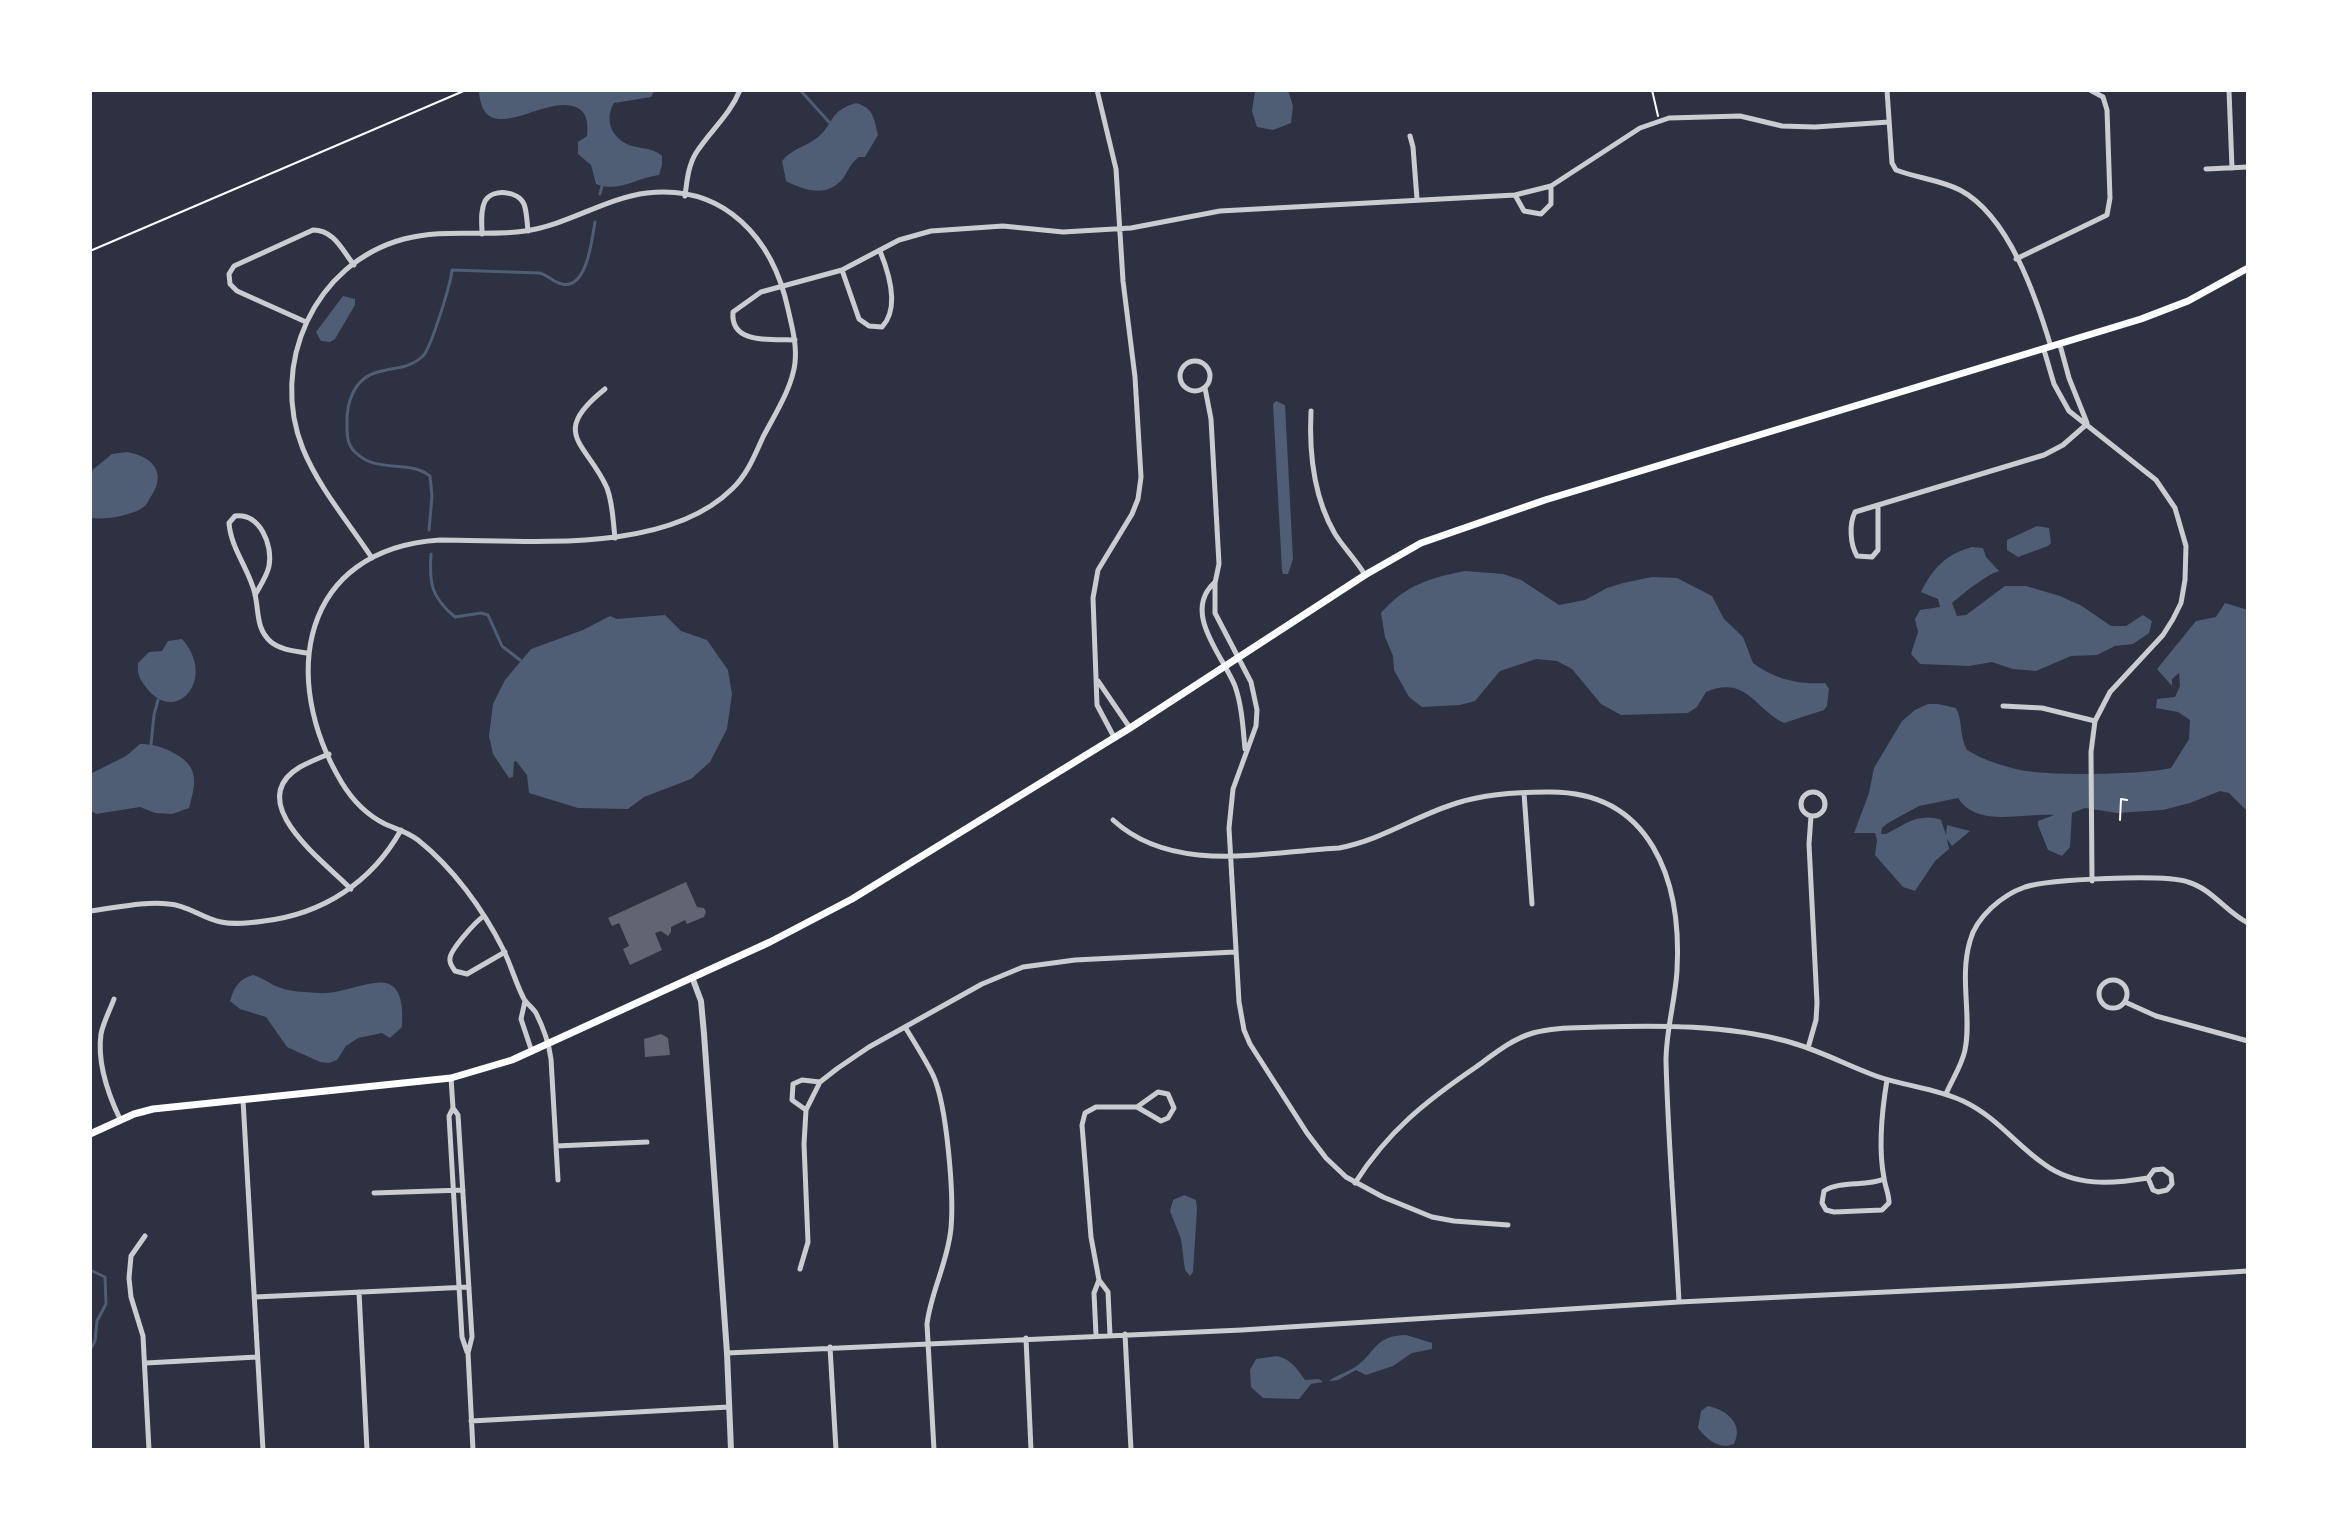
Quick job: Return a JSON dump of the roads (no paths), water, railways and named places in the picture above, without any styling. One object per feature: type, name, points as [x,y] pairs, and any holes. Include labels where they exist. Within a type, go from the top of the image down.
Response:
[{"type":"main road","points":[[90,1134],[120,1119],[153,1109],[451,1078],[532,1052],[809,923],[1115,738],[1365,575],[1421,543],[1505,514],[2048,349],[2188,301],[2248,268]]},
{"type":"street","points":[[685,196],[689,167],[696,152],[729,112],[740,90]]},
{"type":"street","points":[[1097,90],[1116,169],[1123,281],[1138,405],[1141,477],[1132,514],[1106,555],[1095,582],[1093,614],[1097,705],[1115,738]]},
{"type":"street","points":[[1887,90],[1892,163],[1896,170],[1934,180],[1974,198],[2000,229],[2041,310],[2061,398],[2069,411],[2156,480],[2175,508],[2186,546],[2181,603],[2173,619],[2163,635],[2110,692],[2095,721],[2091,768],[2092,881]]},
{"type":"street","points":[[2016,259],[2107,215],[2110,198],[2107,110],[2103,97],[2090,90]]},
{"type":"street","points":[[2229,90],[2232,168]]},
{"type":"street","points":[[795,340],[745,336],[737,332],[732,321],[733,312],[745,301],[783,285],[842,270],[915,235],[958,228],[1003,226],[1063,232],[1120,229],[1152,226],[1220,211],[1515,195],[1551,186],[1640,128],[1659,120],[1703,115],[1740,116],[1782,126],[1889,122]]},
{"type":"street","points":[[1410,136],[1417,199]]},
{"type":"street","points":[[2206,169],[2248,167]]},
{"type":"street","points":[[1515,195],[1524,211],[1541,214],[1551,204],[1551,186]]},
{"type":"street","points":[[482,234],[485,201],[491,195],[507,192],[518,196],[524,205],[528,231]]},
{"type":"street","points":[[372,558],[317,476],[295,425],[291,399],[294,357],[306,322],[331,285],[385,245],[404,239],[425,234],[528,231],[623,198],[647,193],[702,199],[748,226],[766,248],[783,285],[795,340],[792,377],[748,468],[735,486],[703,510],[634,535],[615,538],[418,541],[389,549],[348,575],[327,599],[307,653],[308,698],[340,781],[367,813],[415,837],[438,858],[484,916],[505,952],[525,1000],[535,1012],[549,1045],[558,1180]]},
{"type":"street","points":[[306,322],[237,291],[230,284],[229,274],[234,266],[313,230],[331,234],[354,265]]},
{"type":"street","points":[[842,270],[859,319],[869,326],[882,327],[890,318],[891,305],[889,282],[880,251]]},
{"type":"street","points":[[2060,345],[2087,424]]},
{"type":"street","points":[[1205,388],[1196,392],[1186,389],[1181,381],[1183,367],[1192,362],[1206,366],[1210,374],[1205,388],[1211,419],[1219,564],[1215,583],[1215,613],[1251,682],[1257,710],[1256,726],[1233,789],[1229,828],[1241,1016],[1250,1044],[1326,1158],[1355,1183],[1432,1217],[1508,1225]]},
{"type":"street","points":[[605,389],[584,406],[576,421],[579,447],[605,485],[611,502],[615,538]]},
{"type":"street","points":[[1311,411],[1317,489],[1334,532],[1365,575]]},
{"type":"street","points":[[1878,507],[1878,550],[1872,557],[1857,556],[1852,544],[1852,516],[1861,509],[1878,507],[2044,455],[2063,445],[2087,424]]},
{"type":"street","points":[[255,595],[269,568],[269,547],[255,521],[249,516],[235,516],[229,523],[231,540],[244,563],[255,595],[257,618],[271,642],[288,650],[307,653]]},
{"type":"street","points":[[1215,583],[1206,591],[1202,618],[1235,687],[1245,750]]},
{"type":"street","points":[[1097,680],[1130,728]]},
{"type":"street","points":[[2003,706],[2042,708],[2095,721]]},
{"type":"street","points":[[329,754],[298,768],[287,778],[280,792],[279,809],[287,826],[351,889]]},
{"type":"street","points":[[1816,792],[1824,798],[1825,808],[1818,816],[1811,816],[1803,811],[1801,803],[1803,796],[1816,792]]},
{"type":"street","points":[[1524,793],[1532,904]]},
{"type":"street","points":[[1113,820],[1142,841],[1169,851],[1230,855],[1357,844],[1459,802],[1524,793],[1574,793],[1607,804],[1637,826],[1660,858],[1671,890],[1677,967],[1676,989],[1667,1027],[1666,1067],[1679,1302]]},
{"type":"street","points":[[1808,1048],[1817,1003],[1809,844],[1811,816]]},
{"type":"street","points":[[90,911],[144,904],[175,904],[221,922],[243,924],[297,915],[351,889],[382,860],[401,830]]},
{"type":"street","points":[[1946,1094],[1965,1051],[1966,958],[1970,941],[1979,921],[2001,901],[2025,887],[2165,878],[2186,881],[2201,887],[2248,923]]},
{"type":"street","points":[[484,916],[478,919],[456,947],[450,964],[455,971],[467,974],[505,952]]},
{"type":"street","points":[[800,1269],[808,1242],[804,1144],[806,1110],[820,1082],[869,1047],[982,984],[1036,964],[1235,952]]},
{"type":"street","points":[[692,977],[701,1001],[727,1353],[731,1450]]},
{"type":"street","points":[[2109,981],[2122,983],[2127,991],[2125,1002],[2115,1008],[2103,1003],[2100,997],[2103,985],[2109,981]]},
{"type":"street","points":[[114,999],[101,1034],[102,1061],[108,1092],[120,1119]]},
{"type":"street","points":[[525,1000],[521,1019],[532,1052]]},
{"type":"street","points":[[2125,1002],[2156,1016],[2248,1041]]},
{"type":"street","points":[[905,1027],[939,1090],[948,1158],[951,1228],[944,1263],[928,1308],[934,1450]]},
{"type":"street","points":[[1355,1183],[1370,1159],[1428,1100],[1516,1039],[1531,1033],[1559,1029],[1667,1027],[1762,1036],[1808,1048],[1887,1080],[1946,1094],[1985,1113],[2042,1164],[2066,1177],[2088,1183],[2148,1178],[2154,1170],[2163,1169],[2171,1175],[2172,1184],[2167,1190],[2158,1192],[2153,1190],[2148,1178]]},
{"type":"street","points":[[451,1078],[453,1108],[449,1116],[458,1288],[462,1337],[468,1353]]},
{"type":"street","points":[[806,1110],[792,1100],[793,1084],[802,1080],[820,1082]]},
{"type":"street","points":[[1884,1179],[1874,1183],[1833,1186],[1824,1191],[1822,1203],[1826,1210],[1834,1212],[1882,1210],[1889,1203],[1889,1191],[1884,1179],[1882,1134],[1887,1080]]},
{"type":"street","points":[[1110,1335],[1108,1292],[1099,1280],[1091,1237],[1082,1125],[1085,1113],[1096,1107],[1137,1107],[1161,1121],[1168,1118],[1174,1108],[1168,1094],[1158,1092],[1137,1107]]},
{"type":"street","points":[[243,1100],[263,1450]]},
{"type":"street","points":[[453,1108],[458,1115],[472,1337],[468,1353],[473,1450]]},
{"type":"street","points":[[556,1146],[647,1142]]},
{"type":"street","points":[[374,1193],[463,1190]]},
{"type":"street","points":[[145,1236],[131,1256],[129,1278],[131,1297],[143,1336],[149,1450]]},
{"type":"street","points":[[727,1353],[1258,1329],[2248,1271]]},
{"type":"street","points":[[1096,1335],[1094,1293],[1099,1280]]},
{"type":"street","points":[[255,1297],[469,1287]]},
{"type":"street","points":[[359,1292],[367,1450]]},
{"type":"street","points":[[1125,1334],[1131,1450]]},
{"type":"street","points":[[1026,1338],[1031,1450]]},
{"type":"street","points":[[830,1347],[836,1450]]},
{"type":"street","points":[[146,1363],[257,1357]]},
{"type":"street","points":[[471,1421],[729,1407]]},
{"type":"water","points":[[655,90],[651,97],[614,103],[610,120],[620,140],[662,156],[659,175],[620,186],[596,184],[591,165],[578,154],[578,142],[587,136],[587,120],[581,110],[565,105],[504,119],[492,117],[483,109],[479,92]]},
{"type":"water","points":[[1255,90],[1288,90],[1293,106],[1291,123],[1273,130],[1257,127],[1252,111]]},
{"type":"water","points":[[856,103],[870,111],[878,135],[865,157],[859,157],[838,184],[831,188],[809,190],[786,181],[782,161],[821,135],[835,115]]},
{"type":"water","points":[[343,296],[355,299],[355,305],[335,339],[321,341],[316,332]]},
{"type":"water","points":[[1276,401],[1285,405],[1293,559],[1288,574],[1283,574],[1282,570],[1273,404]]},
{"type":"water","points":[[127,452],[143,457],[154,466],[158,479],[152,495],[145,506],[126,515],[90,518],[90,472],[112,454]]},
{"type":"water","points":[[2037,526],[2049,528],[2051,543],[2048,546],[2018,557],[2007,550],[2007,540]]},
{"type":"water","points":[[1972,547],[1983,548],[1986,557],[1999,571],[1952,603],[1957,616],[1966,615],[2005,586],[2026,586],[2082,606],[2111,626],[2126,626],[2143,615],[2152,621],[2149,633],[2133,644],[2115,646],[2097,655],[2071,656],[2036,671],[2013,669],[1992,662],[1969,666],[1920,664],[1911,654],[1918,632],[1915,619],[1920,610],[1940,607],[1938,599],[1921,592],[1941,563]]},
{"type":"water","points":[[1465,571],[1503,574],[1521,580],[1559,605],[1585,600],[1623,583],[1652,577],[1677,578],[1712,596],[1724,619],[1743,637],[1753,663],[1787,680],[1825,683],[1829,689],[1827,706],[1824,710],[1784,723],[1741,691],[1720,688],[1706,692],[1697,707],[1688,713],[1621,715],[1601,704],[1572,669],[1557,661],[1536,659],[1500,671],[1475,701],[1422,707],[1409,697],[1394,670],[1381,613],[1390,603],[1419,584]]},
{"type":"water","points":[[2225,603],[2248,610],[2248,812],[2229,793],[2220,791],[2163,810],[2117,813],[2085,808],[2072,813],[2070,847],[2062,856],[2048,850],[2038,825],[2038,821],[2054,815],[1988,816],[1966,807],[1958,798],[1919,806],[1888,823],[1881,834],[1926,818],[1941,820],[1946,835],[1947,825],[1970,831],[1952,846],[1947,839],[1949,849],[1935,861],[1915,891],[1903,887],[1875,855],[1875,833],[1854,833],[1869,793],[1874,768],[1902,721],[1928,704],[1956,708],[1967,750],[2013,768],[2034,772],[2096,774],[2171,768],[2189,739],[2190,720],[2178,712],[2156,708],[2157,699],[2175,697],[2180,686],[2179,673],[2172,679],[2172,686],[2157,669],[2196,621],[2216,617]]},
{"type":"water","points":[[665,615],[681,631],[707,640],[728,670],[732,694],[727,729],[710,762],[691,779],[644,797],[628,809],[578,808],[529,793],[527,775],[516,761],[513,777],[509,778],[493,754],[489,736],[493,704],[505,680],[531,649],[583,630],[610,616],[617,619]]},
{"type":"water","points":[[182,639],[192,654],[196,669],[194,683],[179,700],[168,702],[157,698],[145,686],[139,675],[138,663],[149,652],[162,651],[168,641]]},
{"type":"water","points":[[140,744],[162,748],[179,756],[191,768],[194,781],[189,808],[172,814],[155,813],[140,807],[96,814],[90,810],[90,774],[126,756]]},
{"type":"water","points":[[253,975],[277,987],[318,993],[376,983],[388,984],[396,990],[401,1004],[402,1027],[390,1038],[382,1033],[358,1038],[346,1046],[337,1060],[320,1062],[287,1047],[266,1017],[240,1009],[230,1001],[238,984]]},
{"type":"water","points":[[1184,1195],[1196,1200],[1197,1209],[1193,1272],[1190,1276],[1185,1270],[1181,1239],[1170,1211],[1173,1200]]},
{"type":"water","points":[[1406,1335],[1432,1343],[1432,1349],[1412,1353],[1393,1366],[1366,1375],[1356,1370],[1338,1380],[1329,1381],[1358,1365],[1382,1341]]},
{"type":"water","points":[[1277,1356],[1290,1362],[1305,1380],[1319,1379],[1323,1382],[1311,1384],[1299,1399],[1263,1398],[1251,1387],[1250,1370],[1256,1359]]},
{"type":"water","points":[[1708,1406],[1732,1419],[1737,1430],[1734,1444],[1724,1446],[1714,1443],[1698,1428],[1701,1411]]},
{"type":"waterway","points":[[800,90],[829,122]]},
{"type":"waterway","points":[[600,194],[602,186]]},
{"type":"waterway","points":[[429,530],[430,476],[413,468],[374,463],[351,447],[347,437],[347,417],[353,392],[370,375],[407,365],[423,356],[440,315],[452,270],[539,273],[559,283],[570,284],[583,272],[595,222]]},
{"type":"waterway","points":[[431,554],[431,581],[441,603],[455,617],[481,613],[488,615],[502,646],[520,660]]},
{"type":"waterway","points":[[151,744],[158,700]]},
{"type":"waterway","points":[[90,1270],[105,1277],[106,1304],[97,1321],[95,1341],[90,1350]]}]
